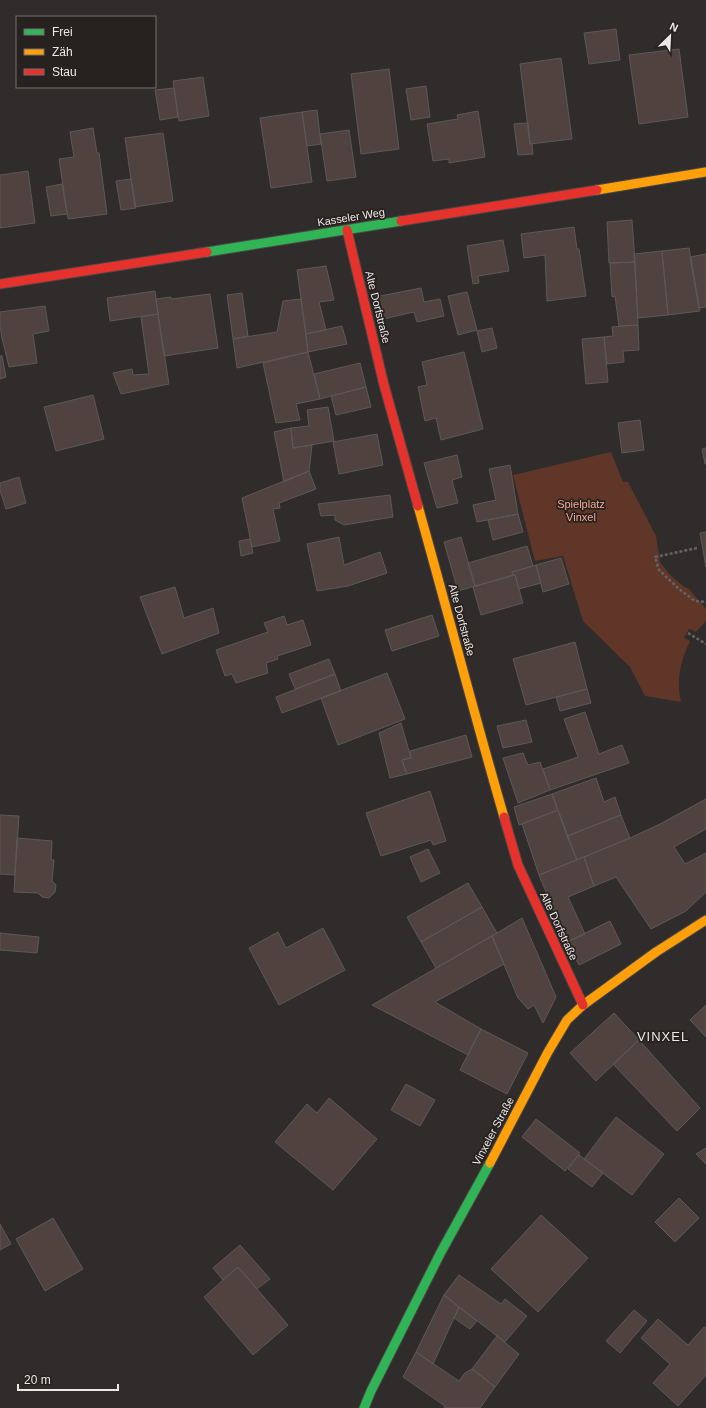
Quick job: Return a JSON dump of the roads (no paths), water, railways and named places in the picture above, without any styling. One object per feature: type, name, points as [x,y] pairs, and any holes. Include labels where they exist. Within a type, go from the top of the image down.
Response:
[{"type":"street","name":"Kasseler Weg","points":[[0,284],[706,172]]},
{"type":"street","name":"Alte Dorfstraße","points":[[347,230],[384,384],[513,851],[518,865],[583,1005]]},
{"type":"street","name":"Vinxeler Straße","points":[[364,1408],[441,1252],[548,1052],[567,1020],[583,1005],[656,952],[706,920]]},
{"type":"district","name":"VINXEL","points":[[663,1036]]},
{"type":"park label","name":"Spielplatz Vinxel","points":[[581,510]]}]
